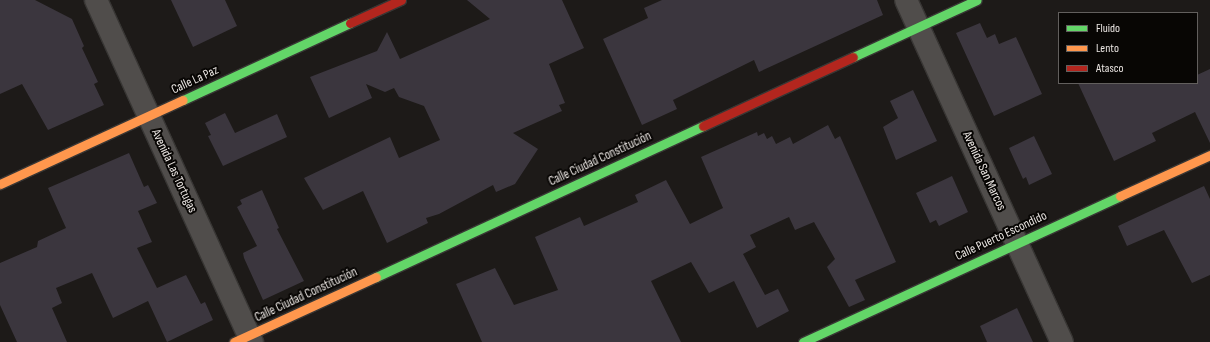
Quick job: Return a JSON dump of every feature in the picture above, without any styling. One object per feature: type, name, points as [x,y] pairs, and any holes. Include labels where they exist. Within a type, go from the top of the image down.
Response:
[{"type":"street","name":"Avenida Las Tortugas","points":[[96,0],[149,116],[245,340]]},
{"type":"street","name":"Calle La Paz","points":[[0,184],[401,0]]},
{"type":"street","name":"Avenida San Marcos","points":[[906,0],[1062,342]]},
{"type":"street","name":"Calle Ciudad Constitución","points":[[245,340],[977,0]]},
{"type":"street","name":"Calle Puerto Escondido","points":[[803,342],[1210,155]]},
{"type":"building","points":[[0,0],[35,0],[72,19],[84,46],[82,48],[98,82],[94,84],[104,105],[48,130],[22,84],[0,94]]},
{"type":"building","points":[[171,0],[225,0],[237,26],[193,47]]},
{"type":"building","points":[[467,0],[562,0],[584,48],[549,64],[565,103],[559,105],[562,111],[513,133],[538,149],[515,184],[496,192],[493,185],[439,214],[426,218],[428,223],[387,243],[363,191],[323,210],[304,178],[390,137],[399,158],[440,140],[424,106],[399,97],[394,88],[385,92],[366,84],[372,98],[329,118],[310,77],[377,51],[387,32],[400,59],[490,19]]},
{"type":"building","points":[[662,0],[877,0],[883,15],[759,72],[754,60],[673,100],[677,109],[642,125],[603,39],[648,18],[644,8]]},
{"type":"building","points":[[980,23],[987,38],[995,34],[999,44],[1016,37],[1042,94],[994,116],[956,33]]},
{"type":"building","points":[[1210,69],[1210,143],[1195,112],[1152,133],[1156,141],[1114,161],[1078,84],[1198,84],[1198,75]]},
{"type":"building","points":[[913,90],[937,141],[896,160],[883,127],[898,118],[890,101]]},
{"type":"building","points":[[225,113],[235,133],[277,114],[287,137],[223,166],[208,136],[211,135],[205,123]]},
{"type":"building","points":[[828,125],[835,139],[840,136],[896,262],[855,280],[865,300],[849,307],[827,267],[835,259],[814,222],[795,230],[789,217],[750,235],[756,247],[743,254],[765,295],[778,289],[789,311],[757,328],[734,281],[709,293],[691,262],[651,281],[681,342],[482,342],[456,284],[495,268],[514,305],[558,290],[535,237],[580,217],[584,226],[638,202],[635,195],[666,180],[690,224],[723,208],[701,157],[757,132],[758,136],[764,133],[767,139],[772,136],[776,144],[790,137],[793,144]]},
{"type":"building","points":[[1034,136],[1052,174],[1029,185],[1026,177],[1023,179],[1009,148]]},
{"type":"building","points":[[129,153],[144,187],[148,185],[157,203],[138,211],[152,242],[137,248],[157,288],[186,275],[201,304],[205,302],[213,320],[167,342],[148,301],[113,318],[92,273],[56,288],[62,303],[52,308],[67,342],[17,342],[0,305],[0,263],[37,247],[38,241],[66,228],[48,188]]},
{"type":"building","points":[[952,176],[968,212],[939,226],[936,220],[930,223],[916,193]]},
{"type":"building","points":[[1204,186],[1210,199],[1210,275],[1192,283],[1164,230],[1127,246],[1118,226]]},
{"type":"building","points":[[262,190],[279,228],[277,229],[304,281],[263,300],[243,253],[257,246],[237,207],[242,204],[240,200]]},
{"type":"building","points":[[1017,308],[1033,342],[987,342],[980,326]]},
{"type":"traffic: fast","points":[[853,57],[977,0]]},
{"type":"traffic: fast","points":[[183,100],[350,23]]},
{"type":"traffic: fast","points":[[376,277],[703,126]]},
{"type":"traffic: fast","points":[[803,342],[1120,196]]},
{"type":"traffic: slow","points":[[0,184],[183,100]]},
{"type":"traffic: slow","points":[[1120,196],[1210,155]]},
{"type":"traffic: slow","points":[[234,342],[376,277]]},
{"type":"traffic: jam","points":[[350,23],[401,0]]},
{"type":"traffic: jam","points":[[703,126],[853,57]]}]
